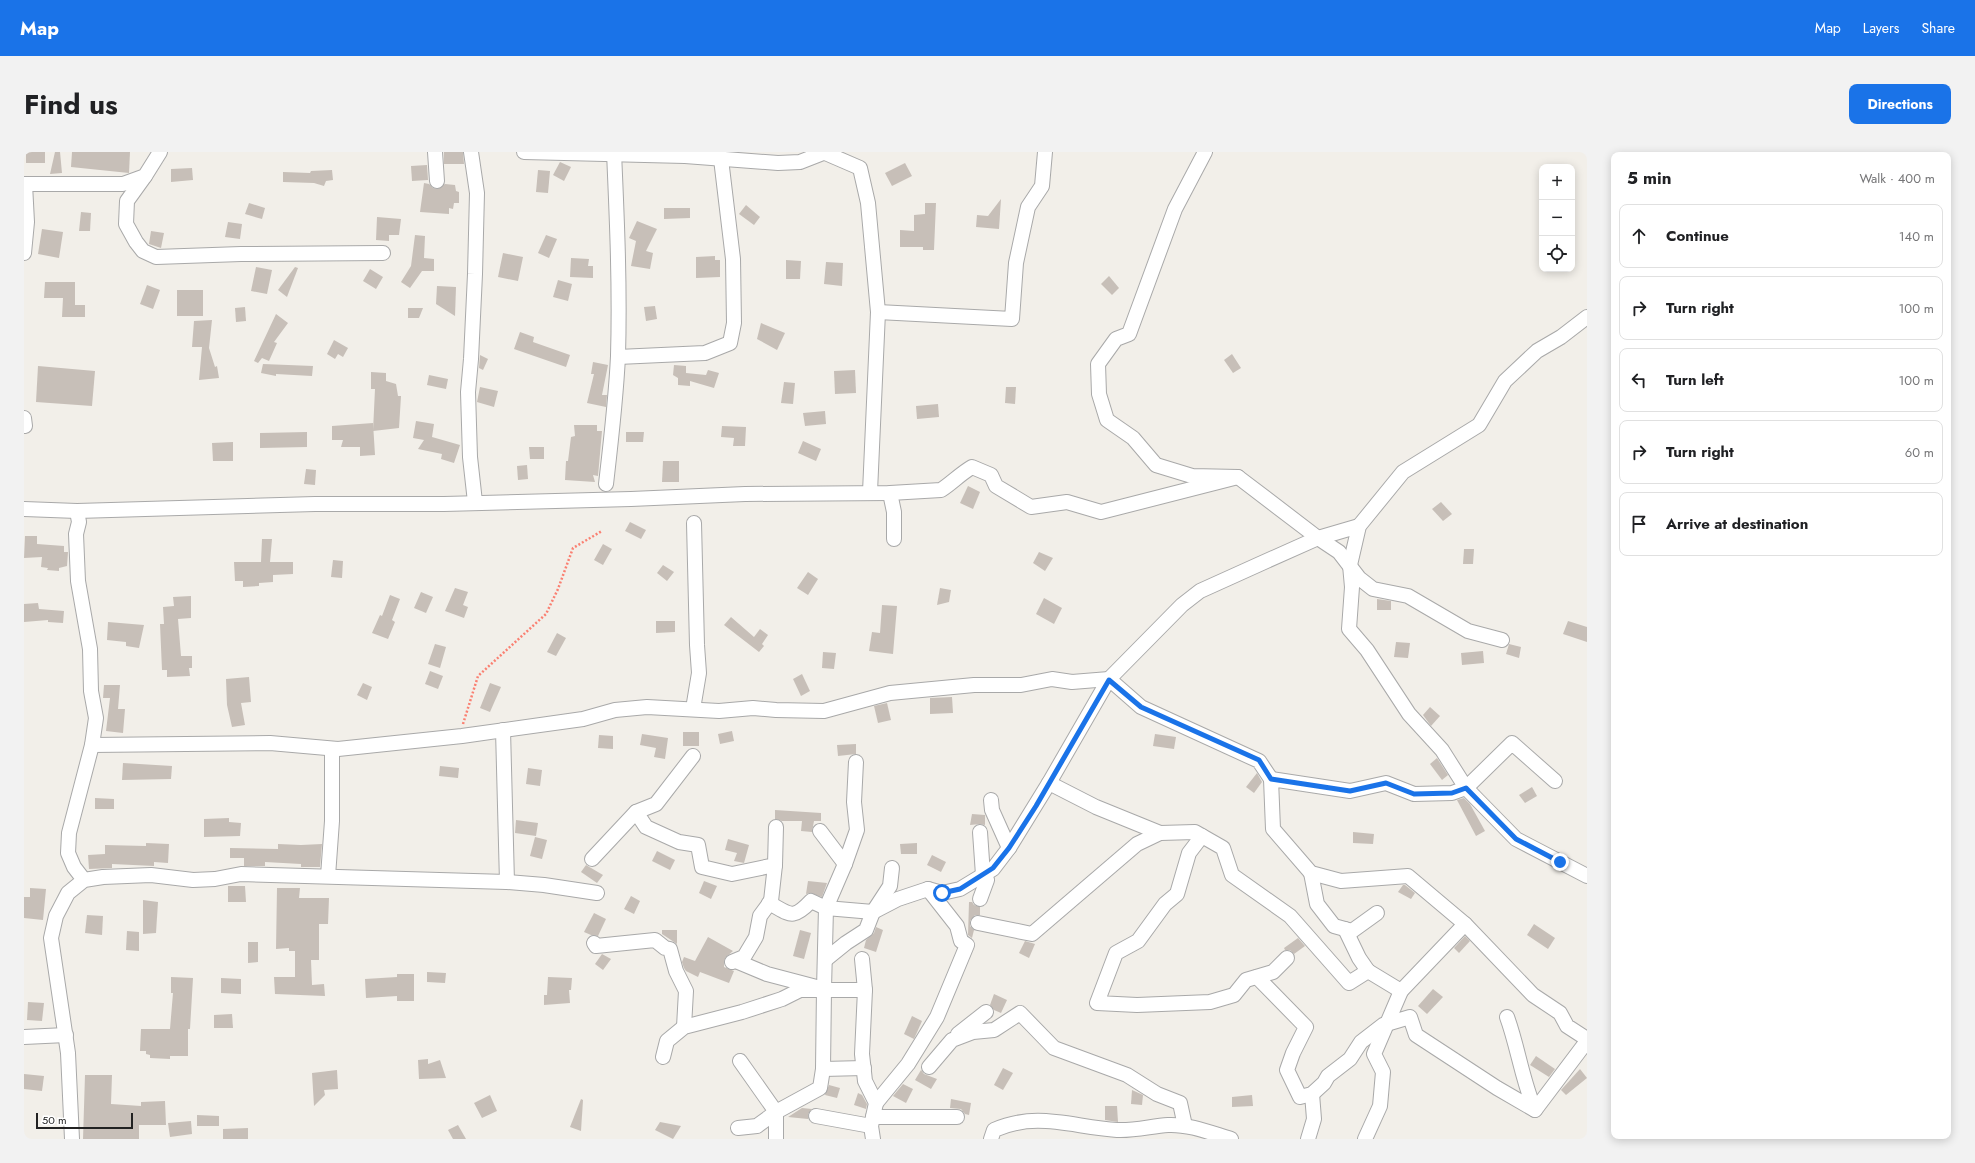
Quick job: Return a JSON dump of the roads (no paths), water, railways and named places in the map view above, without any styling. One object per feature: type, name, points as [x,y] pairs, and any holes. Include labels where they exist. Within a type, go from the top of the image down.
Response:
[{"type":"street","points":[[160,152],[127,201],[126,224],[143,251],[156,257],[241,254],[383,253]]},
{"type":"street","points":[[435,152],[437,181]]},
{"type":"street","points":[[471,152],[476,193],[475,274],[468,392],[470,457],[475,502]]},
{"type":"street","points":[[524,152],[614,153],[778,163],[800,162],[823,152],[860,168],[868,203],[878,312],[870,492]]},
{"type":"street","points":[[878,312],[1012,319],[1016,263],[1028,207],[1042,186],[1045,152]]},
{"type":"street","points":[[1205,152],[1175,209],[1129,334],[1116,339],[1098,364],[1099,394],[1108,420],[1133,438],[1156,466],[1192,476],[1238,477],[1318,538],[1339,552],[1363,581],[1372,588],[1408,596],[1468,631],[1502,640]]},
{"type":"street","points":[[606,484],[612,434],[618,357],[614,153]]},
{"type":"street","points":[[618,357],[704,353],[730,343],[734,323],[733,259],[720,159]]},
{"type":"street","points":[[24,253],[27,222],[25,184],[123,184],[145,176]]},
{"type":"street","points":[[1587,317],[1561,337],[1536,351],[1504,381],[1479,425],[1402,472],[1359,526],[1350,565],[1352,587],[1349,629],[1366,650],[1409,714],[1442,750],[1466,788],[1516,839],[1587,876]]},
{"type":"street","points":[[24,418],[24,426]]},
{"type":"street","points":[[24,509],[77,511],[315,504],[405,504],[870,492],[890,493],[941,490],[972,467],[991,475],[996,486],[1031,507],[1068,502],[1101,512],[1238,477]]},
{"type":"street","points":[[890,493],[894,512],[894,539]]},
{"type":"street","points":[[77,511],[79,522],[76,534],[78,581],[90,649],[91,691],[96,718],[92,745],[69,833],[68,853],[74,868],[84,880]]},
{"type":"street","points":[[693,709],[699,672],[694,523]]},
{"type":"street","points":[[769,903],[788,914],[800,913],[811,901],[826,908],[873,912],[898,899],[928,889],[942,893],[960,889],[983,875],[993,868],[1009,848],[1109,680],[1182,605],[1193,596],[1210,587],[1318,538],[1359,526]]},
{"type":"street","points":[[92,745],[270,743],[332,749],[462,736],[583,719],[616,710],[647,707],[719,711],[753,708],[824,711],[890,693],[974,685],[1021,685],[1052,679],[1072,682],[1109,680],[1141,707],[1259,760],[1271,779],[1273,829],[1310,873],[1317,904],[1334,926],[1352,931],[1378,913]]},
{"type":"street","points":[[503,730],[507,882]]},
{"type":"street","points":[[1271,779],[1350,791],[1386,783],[1414,794],[1452,793],[1466,788],[1512,743],[1555,782]]},
{"type":"street","points":[[328,876],[332,821],[332,749]]},
{"type":"street","points":[[592,860],[636,812],[656,804],[693,756]]},
{"type":"street","points":[[738,1128],[757,1126],[776,1112],[820,1088],[823,1069],[826,908],[845,864],[857,830],[854,802],[856,762]]},
{"type":"street","points":[[1049,783],[1096,807],[1160,833],[1195,832],[1223,848],[1232,875],[1290,916],[1349,983],[1368,971]]},
{"type":"street","points":[[991,800],[992,810],[1009,848]]},
{"type":"street","points":[[636,812],[646,827],[679,842],[698,845],[702,867],[732,874],[775,865]]},
{"type":"street","points":[[776,827],[775,865],[769,903],[760,916],[756,937],[744,957],[734,962],[767,974],[824,989]]},
{"type":"street","points":[[820,831],[845,864]]},
{"type":"street","points":[[980,832],[983,875],[987,880],[980,899]]},
{"type":"street","points":[[978,923],[1032,934],[1137,844],[1160,833]]},
{"type":"street","points":[[1202,836],[1189,853],[1177,894],[1165,904],[1138,941],[1116,953],[1097,1004],[1137,1005],[1210,1002],[1234,996],[1246,980],[1273,972],[1287,958]]},
{"type":"street","points":[[825,960],[846,943],[866,930],[873,912],[890,886],[892,868]]},
{"type":"street","points":[[1310,873],[1341,881],[1408,876],[1465,924],[1533,995],[1560,1014],[1567,1026],[1587,1040],[1535,1110]]},
{"type":"street","points":[[72,1139],[66,1035],[51,938],[56,916],[68,893],[84,880],[103,877],[151,876],[200,880],[241,874],[328,876],[507,882],[544,885],[597,893]]},
{"type":"street","points":[[872,1127],[876,1103],[908,1064],[936,1017],[967,945],[961,941],[958,926],[928,889]]},
{"type":"street","points":[[1365,1139],[1380,1106],[1383,1072],[1374,1054],[1401,991],[1465,924]]},
{"type":"street","points":[[1345,929],[1359,958],[1368,971],[1401,991]]},
{"type":"street","points":[[594,943],[596,946],[655,940],[664,948],[670,949],[676,971],[686,991],[684,1027]]},
{"type":"street","points":[[862,959],[865,990],[863,1048],[865,1081],[876,1103]]},
{"type":"street","points":[[1257,977],[1306,1027],[1293,1053],[1287,1070],[1300,1097],[1312,1094],[1324,1083],[1328,1076],[1350,1059],[1361,1042],[1387,1024],[1410,1017],[1416,1035],[1496,1088],[1535,1110]]},
{"type":"street","points":[[664,1057],[667,1041],[684,1027],[742,1012],[782,999],[800,990],[865,990]]},
{"type":"street","points":[[929,1067],[964,1028],[986,1012]]},
{"type":"street","points":[[952,1040],[974,1032],[994,1030],[1020,1014],[1054,1048],[1127,1075],[1157,1094],[1180,1103],[1185,1126]]},
{"type":"street","points":[[1507,1017],[1514,1035],[1527,1091],[1535,1110]]},
{"type":"street","points":[[24,1037],[66,1035]]},
{"type":"street","points":[[740,1060],[776,1112],[776,1139]]},
{"type":"street","points":[[823,1069],[864,1068]]},
{"type":"street","points":[[1308,1139],[1314,1118],[1312,1094]]},
{"type":"street","points":[[816,1116],[872,1127],[957,1117]]},
{"type":"street","points":[[991,1139],[994,1130],[1010,1123],[1040,1119],[1118,1130],[1170,1125],[1185,1126],[1231,1139]]}]
